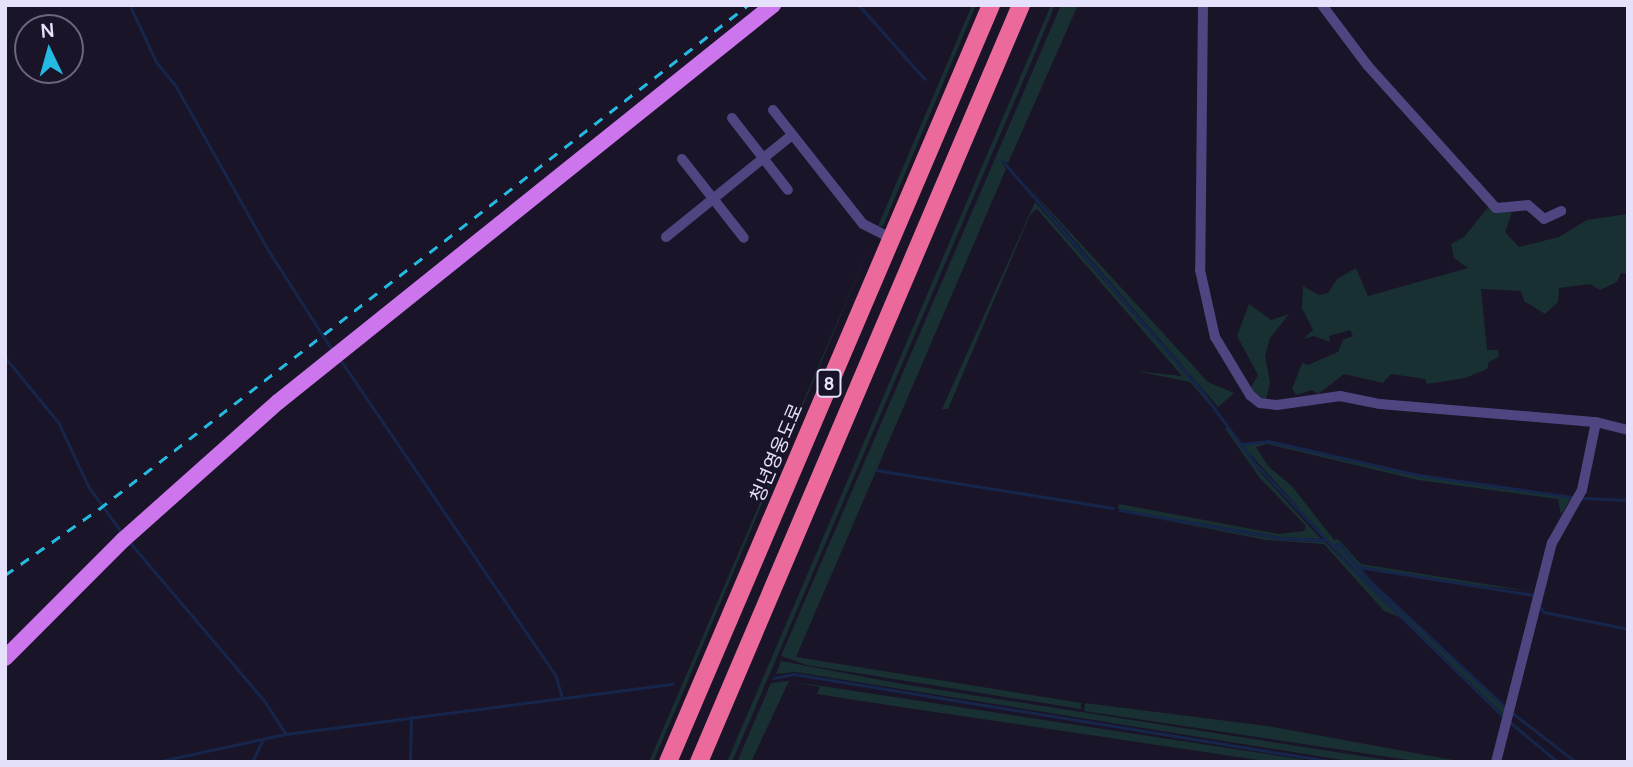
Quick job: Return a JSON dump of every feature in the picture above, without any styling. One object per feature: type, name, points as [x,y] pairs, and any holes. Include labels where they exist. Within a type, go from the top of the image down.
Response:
[{"type":"highway","name":"청년영웅도로","points":[[668,762],[991,5]]},
{"type":"highway","name":"8","points":[[699,762],[1021,5]]},
{"type":"main road","points":[[5,659],[127,536],[337,355],[773,5]]},
{"type":"street","points":[[1203,5],[1200,270],[1215,337],[1250,395],[1261,403],[1277,405],[1340,396],[1380,404],[1597,422],[1628,430]]},
{"type":"street","points":[[1322,5],[1368,66],[1496,208],[1528,205],[1544,219],[1561,211]]},
{"type":"street","points":[[773,110],[863,224],[891,238]]},
{"type":"street","points":[[732,118],[788,190]]},
{"type":"street","points":[[666,237],[792,135]]},
{"type":"street","points":[[682,159],[744,238]]},
{"type":"street","points":[[1496,762],[1552,544],[1581,489],[1597,422]]},
{"type":"green space","points":[[972,5],[976,5],[883,226],[878,226]]},
{"type":"green space","points":[[1051,5],[1055,5],[1036,51],[732,762],[727,762]]},
{"type":"green space","points":[[1061,5],[1078,5],[1008,163],[1001,161],[1006,169],[796,657],[1081,703],[1081,709],[807,665],[781,656]]},
{"type":"green space","points":[[1024,182],[1208,382],[1234,393],[1218,407]]},
{"type":"green space","points":[[1035,202],[1194,383],[1228,426],[1190,382],[1136,371],[1182,376],[1037,209],[1030,215],[948,409],[942,409]]},
{"type":"green space","points":[[1490,205],[1499,212],[1512,212],[1505,232],[1519,247],[1559,237],[1587,220],[1628,214],[1628,274],[1621,273],[1617,282],[1600,290],[1590,284],[1559,288],[1558,302],[1545,314],[1524,301],[1521,291],[1481,289],[1487,350],[1498,350],[1499,357],[1489,362],[1487,369],[1465,378],[1427,384],[1425,379],[1391,374],[1383,383],[1344,374],[1318,394],[1312,390],[1296,395],[1292,389],[1302,363],[1308,365],[1338,352],[1343,340],[1353,336],[1350,330],[1329,336],[1330,342],[1314,336],[1303,339],[1313,330],[1302,308],[1303,286],[1319,295],[1328,293],[1337,279],[1356,268],[1368,296],[1468,268],[1454,258],[1451,244],[1464,237]]},
{"type":"green space","points":[[874,236],[679,702],[653,762],[649,762]]},
{"type":"green space","points":[[1249,304],[1271,320],[1289,314],[1270,338],[1265,356],[1270,382],[1266,400],[1250,389],[1258,375],[1237,336]]},
{"type":"green space","points":[[1225,428],[1229,428],[1259,471],[1321,539],[1280,537],[1118,509],[1119,504],[1279,534],[1304,531],[1306,526],[1259,477]]},
{"type":"green space","points":[[1268,442],[1419,476],[1571,498],[1561,515],[1558,499],[1418,480],[1267,444],[1256,447],[1268,466],[1292,486],[1334,540],[1338,539],[1361,564],[1536,592],[1441,581],[1359,566],[1339,542],[1333,546],[1242,445]]},
{"type":"green space","points":[[1118,511],[1281,540],[1325,542],[1399,617],[1384,611],[1324,544],[1266,540]]},
{"type":"green space","points":[[1338,544],[1370,583],[1507,710],[1505,716],[1368,583],[1335,547]]},
{"type":"green space","points":[[781,661],[902,684],[1400,762],[1355,762],[795,672],[776,674]]},
{"type":"green space","points":[[789,681],[1319,762],[1272,762],[894,706],[817,694],[820,687]]},
{"type":"green space","points":[[789,681],[751,762],[737,762],[771,683]]},
{"type":"green space","points":[[1085,703],[1267,726],[1464,762],[1422,762],[1084,711]]},
{"type":"waterway","points":[[130,5],[157,63],[176,86],[269,251],[333,351]]},
{"type":"waterway","points":[[859,5],[925,79]]},
{"type":"waterway","points":[[1002,160],[1198,386],[1254,462],[1367,583],[1503,716]]},
{"type":"waterway","points":[[5,357],[59,423],[89,487],[123,534]]},
{"type":"waterway","points":[[340,359],[556,676],[562,696]]},
{"type":"waterway","points":[[1241,444],[1268,441],[1419,475],[1571,497]]},
{"type":"waterway","points":[[876,470],[1113,508]]},
{"type":"waterway","points":[[1582,498],[1628,500]]},
{"type":"waterway","points":[[1120,510],[1280,538],[1324,540]]},
{"type":"waterway","points":[[129,541],[264,700],[286,734]]},
{"type":"waterway","points":[[1333,547],[1338,543],[1371,582],[1506,708]]},
{"type":"waterway","points":[[1359,567],[1533,595]]},
{"type":"waterway","points":[[1540,607],[1544,612],[1628,629]]},
{"type":"waterway","points":[[774,678],[794,674],[1335,762]]},
{"type":"waterway","points":[[156,762],[286,734],[673,684]]},
{"type":"waterway","points":[[1514,714],[1576,762]]},
{"type":"waterway","points":[[410,762],[411,717]]},
{"type":"waterway","points":[[1511,723],[1558,762]]},
{"type":"waterway","points":[[252,762],[263,739]]},
{"type":"railway","points":[[5,575],[99,509],[748,5]]}]
